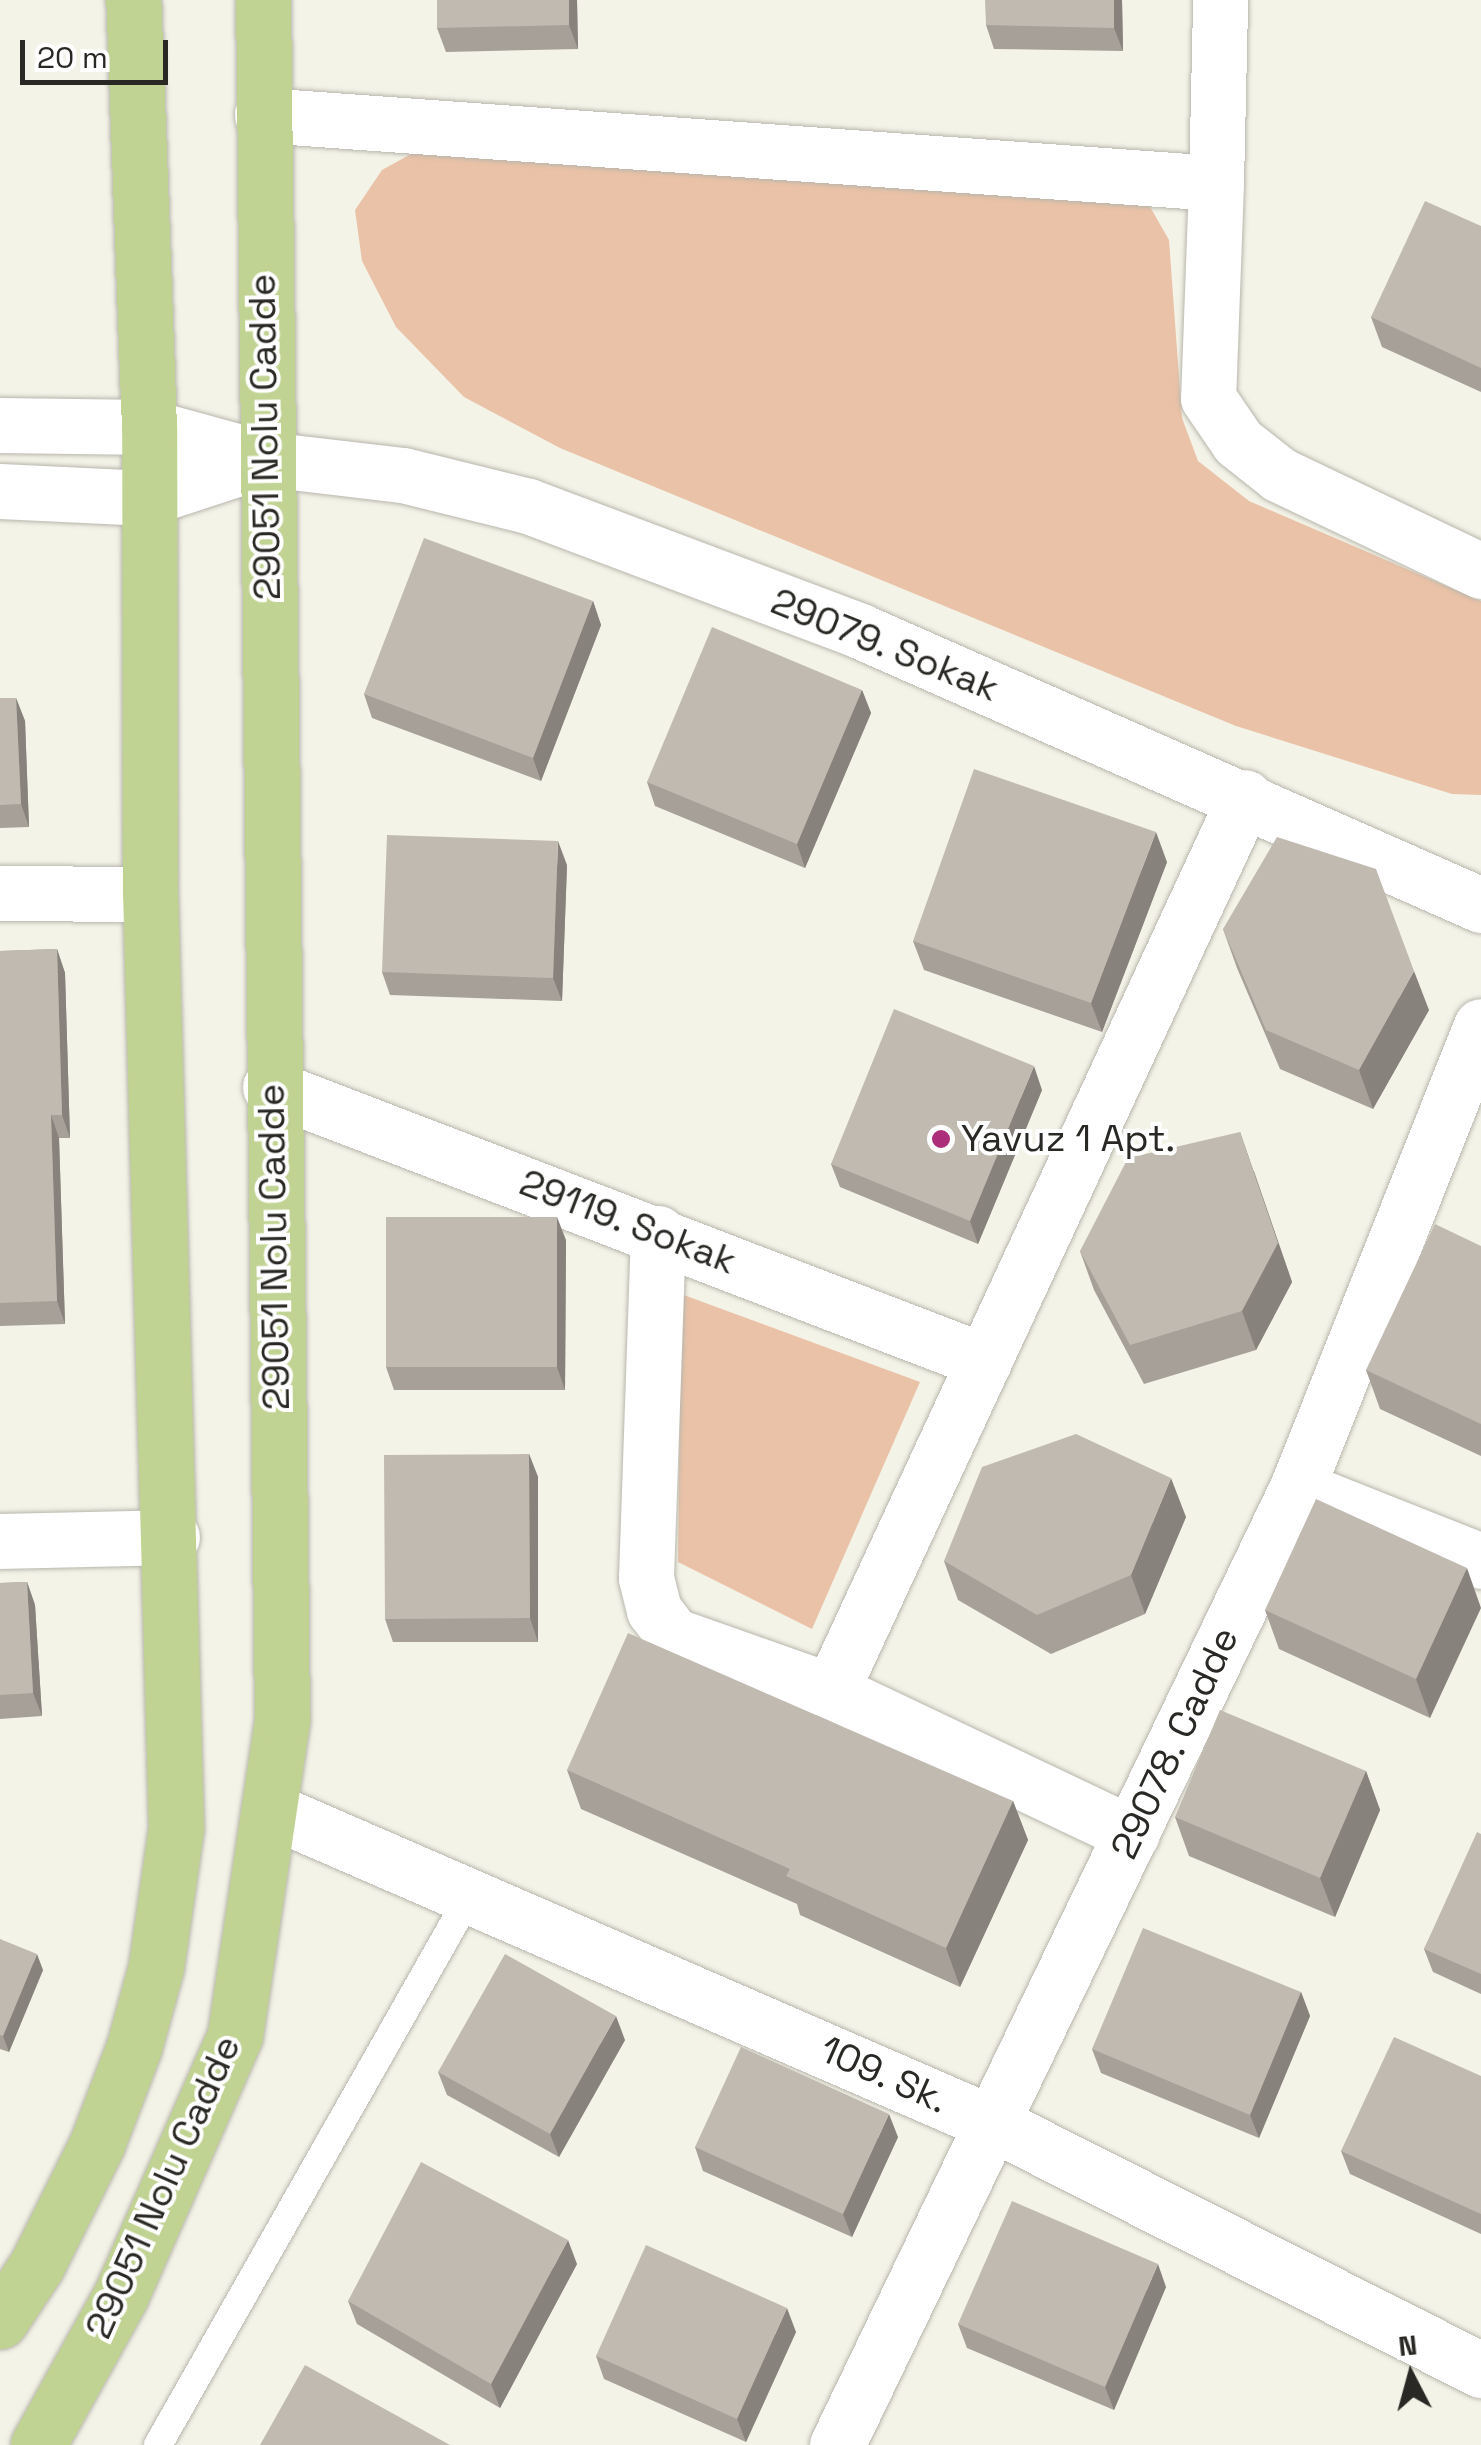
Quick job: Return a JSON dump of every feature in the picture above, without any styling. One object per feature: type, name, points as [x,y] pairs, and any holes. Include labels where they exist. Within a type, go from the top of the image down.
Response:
[{"type":"main road","name":"29051 Nolu Cadde","points":[[0,2321],[37,2265],[98,2144],[156,1967],[176,1828],[172,1537],[150,894],[149,427],[133,0]]},
{"type":"main road","name":"29051 Nolu Cadde","points":[[38,2445],[120,2295],[235,2035],[273,1812],[282,1720],[282,1532],[270,1087],[263,0]]},
{"type":"street","points":[[1220,0],[1208,398],[1238,442],[1280,476],[1481,571]]},
{"type":"street","points":[[262,115],[1216,183]]},
{"type":"street","name":"29079. Sokak","points":[[0,425],[149,427],[266,459],[404,475],[528,506],[860,631],[1245,797],[1481,906]]},
{"type":"street","points":[[0,490],[147,498],[266,459]]},
{"type":"street","points":[[832,1692],[1245,797]]},
{"type":"street","points":[[0,893],[150,894]]},
{"type":"street","name":"29078. Cadde","points":[[837,2445],[1297,1488],[1481,1026]]},
{"type":"street","name":"29119. Sokak","points":[[270,1087],[984,1361]]},
{"type":"street","points":[[658,1233],[646,1578],[654,1610],[673,1635],[832,1692],[1132,1834]]},
{"type":"street","points":[[1297,1488],[1481,1561]]},
{"type":"street","points":[[0,1541],[172,1537]]},
{"type":"street","name":"109. Sk.","points":[[273,1812],[994,2124],[1481,2370]]},
{"type":"lane","points":[[158,2445],[470,1895]]},
{"type":"shaded area","points":[[420,149],[1141,191],[1169,240],[1182,418],[1198,461],[1249,501],[1481,601],[1481,795],[1452,794],[1236,726],[560,448],[464,397],[396,327],[362,261],[355,210],[382,170]]},
{"type":"shaded area","points":[[681,1294],[920,1382],[812,1629],[678,1562]]},
{"type":"building","points":[[437,0],[569,0],[569,25],[437,28]]},
{"type":"building","points":[[985,0],[1114,0],[1114,28],[986,25]]},
{"type":"building","points":[[1425,201],[1481,226],[1481,368],[1371,317]]},
{"type":"building","points":[[424,538],[593,601],[533,758],[364,694]]},
{"type":"building","points":[[712,627],[862,690],[797,844],[647,782]]},
{"type":"building","points":[[0,698],[16,698],[21,804],[0,805]]},
{"type":"building","points":[[974,769],[1156,832],[1091,1003],[913,941]]},
{"type":"building","points":[[387,835],[558,841],[553,978],[382,972]]},
{"type":"building","points":[[1277,837],[1376,869],[1414,971],[1359,1070],[1266,1030],[1223,929]]},
{"type":"building","points":[[57,949],[62,1115],[51,1115],[57,1301],[0,1303],[0,951]]},
{"type":"building","name":"Yavuz 1 Apt.","points":[[894,1009],[1034,1066],[970,1221],[831,1164]]},
{"type":"building","points":[[1240,1132],[1278,1243],[1242,1311],[1130,1345],[1080,1251],[1128,1158]]},
{"type":"building","points":[[386,1217],[557,1217],[557,1367],[386,1367]]},
{"type":"building","points":[[1435,1224],[1481,1246],[1481,1424],[1366,1370]]},
{"type":"building","points":[[1076,1434],[1171,1478],[1131,1575],[1037,1615],[944,1561],[982,1467]]},
{"type":"building","points":[[529,1454],[530,1618],[385,1619],[384,1455]]},
{"type":"building","points":[[1316,1499],[1467,1568],[1416,1679],[1265,1610]]},
{"type":"building","points":[[27,1582],[33,1693],[0,1695],[0,1583]]},
{"type":"building","points":[[628,1633],[1013,1801],[946,1948],[786,1876],[790,1869],[567,1770]]},
{"type":"building","points":[[1220,1710],[1366,1771],[1320,1878],[1175,1817]]},
{"type":"building","points":[[1477,1832],[1481,1834],[1481,1974],[1424,1949]]},
{"type":"building","points":[[1143,1928],[1301,1992],[1250,2115],[1092,2049]]},
{"type":"building","points":[[0,1939],[37,1954],[3,2036],[0,2035]]},
{"type":"building","points":[[505,1954],[616,2016],[550,2134],[438,2072]]},
{"type":"building","points":[[1394,2037],[1481,2076],[1481,2214],[1341,2151]]},
{"type":"building","points":[[741,2047],[889,2114],[843,2214],[695,2147]]},
{"type":"building","points":[[421,2162],[568,2240],[491,2384],[348,2301]]},
{"type":"building","points":[[1012,2201],[1158,2264],[1105,2387],[958,2324]]},
{"type":"building","points":[[646,2245],[787,2308],[737,2419],[596,2356]]},
{"type":"building","points":[[305,2365],[450,2445],[260,2445]]},
{"type":"place","name":"Yavuz 1 Apt.","points":[[941,1139]]}]
